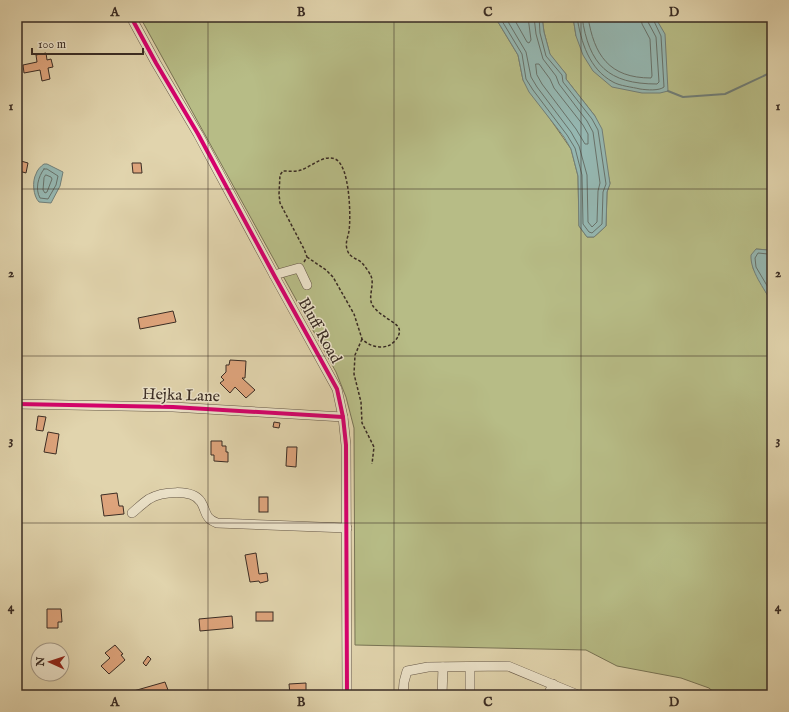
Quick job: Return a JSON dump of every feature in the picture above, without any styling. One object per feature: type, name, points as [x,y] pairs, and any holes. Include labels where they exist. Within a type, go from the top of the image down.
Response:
[{"type":"street","name":"Bluff Road","points":[[131,17],[198,134],[337,389],[344,417],[346,445],[347,695]]},
{"type":"street","points":[[274,275],[299,268],[307,285]]},
{"type":"street","name":"Hejka Lane","points":[[17,404],[173,407],[344,417]]},
{"type":"street","points":[[132,513],[149,499],[161,494],[176,493],[190,494],[200,501],[204,512],[210,520],[217,522],[347,528]]},
{"type":"street","points":[[470,666],[470,694]]},
{"type":"street","points":[[403,695],[407,671],[428,667],[470,666],[508,666],[578,695]]},
{"type":"street","points":[[442,695],[443,667]]},
{"type":"street","points":[[548,695],[552,684]]},
{"type":"path","points":[[329,157],[340,162],[348,188],[350,222],[346,245],[348,253],[350,256],[362,263],[371,276],[371,302],[383,316],[396,323],[399,330],[396,340],[388,346],[382,347],[367,343],[362,339],[354,314],[333,277],[326,270],[307,257],[280,204],[278,194],[280,175],[283,171],[302,170],[320,160],[329,157]]},
{"type":"path","points":[[299,268],[307,257]]},
{"type":"path","points":[[362,339],[355,355],[354,374],[361,402],[362,423],[374,448],[372,464]]},
{"type":"green space","points":[[140,17],[498,17],[498,22],[518,55],[523,80],[571,149],[578,176],[579,226],[587,237],[594,237],[606,226],[607,192],[610,183],[595,116],[566,79],[566,74],[550,55],[542,17],[573,17],[576,36],[658,21],[655,17],[772,17],[772,248],[768,250],[756,249],[753,268],[772,303],[772,695],[717,695],[709,688],[681,678],[617,666],[586,650],[355,645],[354,428],[346,397],[336,372]]},
{"type":"water","points":[[498,17],[542,17],[544,32],[550,54],[566,74],[566,79],[595,116],[602,129],[610,184],[607,192],[606,226],[594,237],[587,237],[579,226],[578,176],[571,149],[564,137],[529,92],[523,80],[518,55],[498,22]]},
{"type":"water","points":[[573,17],[655,17],[665,34],[668,91],[660,93],[642,93],[612,87],[593,71],[583,55],[576,36]]},
{"type":"water","points":[[44,164],[63,172],[60,186],[51,203],[39,202],[34,192],[35,177],[40,167]]},
{"type":"water","points":[[772,248],[772,303],[755,273],[751,261],[751,255],[756,249],[768,250]]},
{"type":"building","points":[[46,53],[47,60],[51,59],[53,67],[48,68],[50,79],[42,81],[40,70],[24,73],[23,65],[37,62],[36,55]]},
{"type":"building","points":[[21,161],[28,163],[26,173],[19,171]]},
{"type":"building","points":[[132,163],[141,163],[142,173],[133,173]]},
{"type":"building","points":[[173,311],[176,322],[140,329],[138,318]]},
{"type":"building","points":[[230,360],[246,361],[245,378],[242,378],[255,390],[246,398],[235,387],[230,393],[220,383],[224,380],[221,377],[226,372],[226,365],[229,365]]},
{"type":"building","points":[[38,416],[46,417],[43,431],[36,430]]},
{"type":"building","points":[[274,422],[280,423],[279,428],[273,427]]},
{"type":"building","points":[[48,432],[59,434],[56,454],[44,452]]},
{"type":"building","points":[[211,441],[222,441],[222,446],[226,446],[226,452],[228,452],[228,462],[214,461],[214,455],[211,455]]},
{"type":"building","points":[[287,447],[297,447],[296,467],[286,466]]},
{"type":"building","points":[[117,493],[119,506],[123,506],[124,514],[104,516],[101,495]]},
{"type":"building","points":[[259,497],[268,497],[268,512],[259,512]]},
{"type":"building","points":[[256,553],[259,574],[267,573],[268,581],[260,583],[259,581],[250,582],[245,555]]},
{"type":"building","points":[[47,609],[61,609],[62,622],[58,622],[58,628],[47,628]]},
{"type":"building","points":[[256,612],[273,612],[273,621],[256,621]]},
{"type":"building","points":[[232,616],[233,628],[200,631],[199,619]]},
{"type":"building","points":[[115,645],[123,654],[121,655],[125,660],[109,674],[101,666],[110,658],[105,653]]},
{"type":"building","points":[[148,656],[151,659],[146,666],[143,663]]},
{"type":"building","points":[[165,682],[168,690],[150,695],[123,694]]},
{"type":"building","points":[[306,683],[306,695],[290,695],[289,684]]},
{"type":"waterway","points":[[668,91],[683,97],[725,94],[772,72]]},
{"type":"cycle path","points":[[131,17],[198,134],[337,389],[343,417],[346,445],[347,695]]},
{"type":"cycle path","points":[[17,404],[173,407],[343,417]]}]
